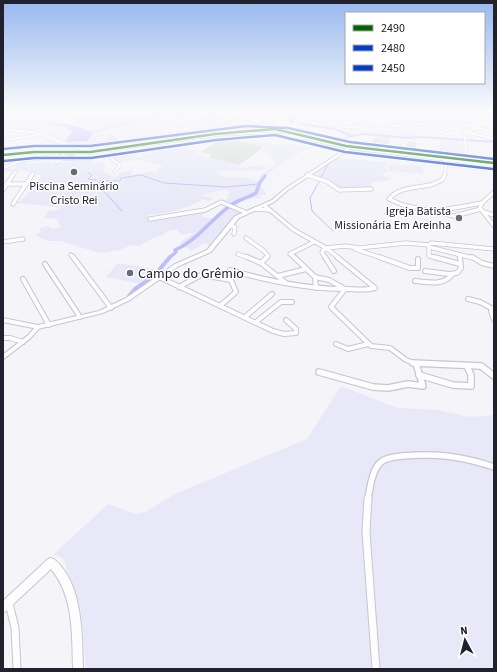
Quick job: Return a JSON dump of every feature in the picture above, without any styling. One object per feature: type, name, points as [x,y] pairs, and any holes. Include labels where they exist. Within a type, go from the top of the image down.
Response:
[{"type":"main road","points":[[3,155],[34,152],[100,151],[155,142]]},
{"type":"main road","points":[[325,142],[348,147],[445,160],[494,164]]},
{"type":"main road","points":[[330,142],[348,147],[494,164]]},
{"type":"street","points":[[61,142],[79,149],[100,151]]},
{"type":"street","points":[[464,142],[466,160],[472,163]]},
{"type":"street","points":[[3,320],[38,327],[111,308],[128,299],[177,265],[209,251],[237,217],[245,212],[265,206],[348,147]]},
{"type":"street","points":[[113,149],[111,158],[120,164],[115,172]]},
{"type":"street","points":[[56,163],[63,152]]},
{"type":"street","points":[[3,168],[21,161],[54,156],[63,152]]},
{"type":"street","points":[[445,160],[446,166],[444,178],[442,180],[413,187],[392,195],[389,198],[403,205],[454,216],[482,210],[494,215]]},
{"type":"street","points":[[3,190],[15,172]]},
{"type":"street","points":[[13,204],[33,173]]},
{"type":"street","points":[[307,175],[328,182],[339,190],[371,189]]},
{"type":"street","points":[[5,185],[26,184]]},
{"type":"street","points":[[434,212],[482,202],[494,192]]},
{"type":"street","points":[[150,219],[205,210],[221,202],[245,212]]},
{"type":"street","points":[[482,202],[482,210],[494,226]]},
{"type":"street","points":[[230,270],[257,278],[286,284],[331,290],[345,289],[363,292],[375,288],[327,248],[294,230],[265,206]]},
{"type":"street","points":[[255,209],[270,210]]},
{"type":"street","points":[[230,226],[235,227],[234,234]]},
{"type":"street","points":[[246,238],[264,250],[268,256],[261,263]]},
{"type":"street","points":[[3,242],[23,239]]},
{"type":"street","points":[[314,242],[290,254],[315,277],[329,280],[345,289]]},
{"type":"street","points":[[353,248],[406,243],[493,249]]},
{"type":"street","points":[[430,245],[471,257],[482,263],[494,266]]},
{"type":"street","points":[[430,245],[429,256],[460,264]]},
{"type":"street","points":[[334,271],[322,253],[323,250],[327,248],[345,246],[410,268],[418,268],[418,259]]},
{"type":"street","points":[[238,254],[261,263],[286,284]]},
{"type":"street","points":[[71,255],[111,308]]},
{"type":"street","points":[[415,281],[438,283],[447,280],[461,270],[460,255]]},
{"type":"street","points":[[45,264],[80,317]]},
{"type":"street","points":[[278,276],[306,269]]},
{"type":"street","points":[[425,271],[452,275]]},
{"type":"street","points":[[179,287],[201,275],[230,280],[233,282],[236,292],[221,305]]},
{"type":"street","points":[[159,277],[221,305],[273,331],[284,334],[296,333],[296,329],[286,320]]},
{"type":"street","points":[[315,277],[316,288]]},
{"type":"street","points":[[23,279],[49,325]]},
{"type":"street","points":[[345,289],[332,307],[368,344]]},
{"type":"street","points":[[245,317],[272,294]]},
{"type":"street","points":[[468,299],[480,302],[494,309],[491,314],[494,320]]},
{"type":"street","points":[[256,322],[281,302],[292,302]]},
{"type":"street","points":[[3,357],[23,342],[38,327]]},
{"type":"street","points":[[3,338],[10,338],[23,342]]},
{"type":"street","points":[[336,344],[348,349],[368,344],[390,348],[402,357],[416,364],[481,366],[494,376]]},
{"type":"street","points":[[319,372],[361,385],[380,388],[408,384],[423,386],[416,364]]},
{"type":"street","points":[[419,375],[452,385],[471,386],[471,375],[467,366]]},
{"type":"street","points":[[376,669],[366,540],[369,494],[376,469],[381,462],[391,458],[430,453],[457,456],[494,467]]},
{"type":"street","points":[[17,669],[15,628],[6,606],[51,562],[59,569],[70,594],[75,619],[78,669]]},
{"type":"shaded area","points":[[49,142],[105,142],[101,148],[48,148]]},
{"type":"shaded area","points":[[130,142],[149,142],[131,145]]},
{"type":"shaded area","points":[[179,142],[192,142],[185,146],[186,148],[197,151],[195,153],[247,168],[251,166],[266,166],[267,168],[265,170],[216,171],[224,177],[244,177],[261,182],[261,188],[267,193],[265,195],[259,195],[262,198],[251,198],[241,201],[236,207],[219,201],[221,199],[225,200],[229,198],[227,196],[229,191],[223,190],[193,196],[210,197],[214,199],[208,201],[203,199],[197,203],[172,212],[149,215],[147,219],[210,211],[203,214],[203,217],[214,219],[228,206],[242,212],[229,222],[210,246],[205,243],[191,251],[180,243],[194,233],[181,235],[177,230],[171,230],[139,246],[132,245],[119,250],[100,253],[60,241],[47,241],[35,235],[41,232],[40,228],[48,226],[51,228],[61,228],[57,221],[58,219],[44,218],[48,211],[58,210],[61,207],[15,203],[16,201],[21,201],[42,176],[28,172],[3,172],[3,169],[7,167],[11,169],[15,168],[19,164],[26,162],[27,164],[51,161],[50,163],[78,161],[80,159],[86,160],[91,157],[98,156],[102,157],[94,157],[92,162],[105,163],[103,165],[106,166],[102,170],[114,177],[118,176],[119,173],[133,169],[132,171],[134,172],[131,173],[133,175],[153,171],[160,174],[156,170],[161,167],[166,167],[140,160],[119,162],[111,158],[113,154],[125,153],[126,155],[136,154],[137,157],[143,156],[143,154],[181,145]]},
{"type":"shaded area","points":[[248,142],[292,144],[313,148],[299,153],[262,179],[259,176],[275,165],[276,162],[270,155],[261,151],[267,147]]},
{"type":"shaded area","points":[[441,142],[462,142],[464,154],[454,153],[454,157],[438,155]]},
{"type":"shaded area","points":[[338,158],[387,162],[385,167],[388,171],[382,174],[392,178],[385,181],[372,182],[370,188],[341,189],[316,177],[317,170]]},
{"type":"shaded area","points":[[388,164],[422,166],[424,174],[389,171]]},
{"type":"shaded area","name":"Campo do Grêmio","points":[[118,263],[153,269],[142,284],[106,277]]},
{"type":"shaded area","points":[[341,386],[397,408],[437,410],[469,417],[494,415],[494,669],[86,669],[81,611],[63,558],[54,554],[108,504],[135,514],[145,512],[175,494],[307,439]]},
{"type":"building","points":[[106,142],[116,142],[116,145],[105,147],[104,145]]},
{"type":"building","points":[[216,142],[245,142],[264,147],[239,165],[209,157],[212,155],[200,152]]},
{"type":"building","points":[[372,142],[389,142],[388,145]]},
{"type":"building","points":[[408,142],[417,143],[414,152],[405,151]]},
{"type":"building","points":[[67,154],[75,154],[73,156],[88,156],[86,160],[62,161]]},
{"type":"waterway","points":[[320,179],[329,163]]},
{"type":"waterway","points":[[88,173],[92,175],[88,179],[96,180]]},
{"type":"waterway","points":[[100,181],[120,181],[121,178],[141,175],[164,183],[226,187],[259,184]]},
{"type":"waterway","points":[[170,258],[176,252],[175,250],[190,241],[231,205],[256,193],[260,182],[265,176]]},
{"type":"waterway","points":[[320,180],[310,198],[312,211],[333,231]]},
{"type":"waterway","points":[[99,182],[100,187],[122,211]]},
{"type":"waterway","points":[[129,296],[135,289],[153,277],[170,258]]},
{"type":"transit line","name":"2450","points":[[3,149],[34,146],[90,146],[118,142]]},
{"type":"transit line","name":"2490","points":[[3,155],[34,152],[90,152],[157,142]]},
{"type":"transit line","name":"2480","points":[[4,161],[34,158],[91,158],[200,142]]},
{"type":"transit line","name":"2480","points":[[305,142],[345,152],[493,169]]},
{"type":"transit line","name":"2490","points":[[331,142],[346,146],[494,163]]},
{"type":"transit line","name":"2450","points":[[353,142],[494,159]]},
{"type":"place","name":"Piscina Seminário Cristo Rei","points":[[74,172]]},
{"type":"place","name":"Igreja Batista Missionária Em Areinha","points":[[459,218]]},
{"type":"place","name":"Campo do Grêmio","points":[[130,273]]}]
